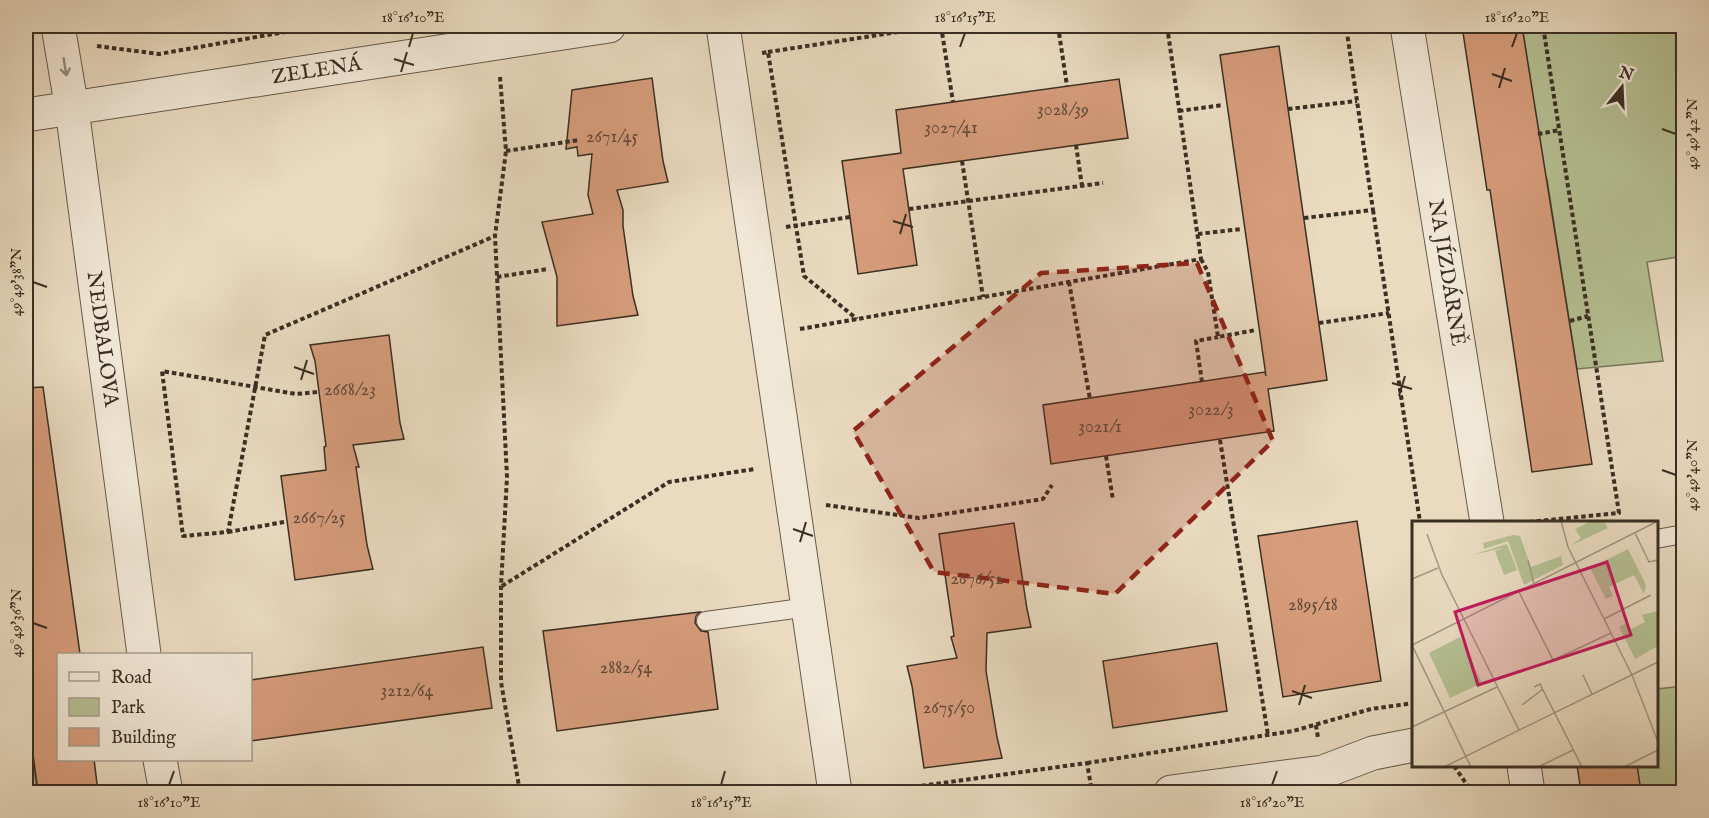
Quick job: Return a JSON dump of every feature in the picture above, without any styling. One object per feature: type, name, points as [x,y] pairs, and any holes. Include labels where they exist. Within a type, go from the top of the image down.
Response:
[{"type":"street","name":"ZELENÁ","points":[[26,115],[609,26]]},
{"type":"street","points":[[723,26],[836,792]]},
{"type":"street","name":"NA JÍZDÁRNĚ","points":[[1407,26],[1487,521]]},
{"type":"street","name":"NEDBALOVA","points":[[59,34],[72,109],[144,653]]},
{"type":"street","points":[[1171,792],[1323,772],[1373,753],[1412,746]]},
{"type":"street","points":[[160,761],[166,792]]},
{"type":"street","points":[[1524,767],[1528,792]]},
{"type":"lane","points":[[1658,538],[1683,534]]},
{"type":"lane","points":[[706,621],[809,607]]},
{"type":"path","points":[[59,34],[159,54],[319,26]]},
{"type":"path","points":[[728,59],[939,26],[953,102]]},
{"type":"path","points":[[1058,26],[1066,86]]},
{"type":"path","points":[[1167,26],[1201,259],[1208,272],[1218,337]]},
{"type":"path","points":[[1346,26],[1419,521]]},
{"type":"path","points":[[1539,521],[1619,513],[1544,26]]},
{"type":"path","points":[[497,43],[506,151],[495,236],[507,477],[501,586],[501,682],[520,792]]},
{"type":"path","points":[[768,52],[804,276],[858,320]]},
{"type":"path","points":[[1288,109],[1357,100]]},
{"type":"path","points":[[1179,111],[1223,105]]},
{"type":"path","points":[[1538,134],[1560,130]]},
{"type":"path","points":[[506,151],[579,140]]},
{"type":"path","points":[[1076,145],[1082,186]]},
{"type":"path","points":[[962,161],[983,297]]},
{"type":"path","points":[[909,209],[1103,183]]},
{"type":"path","points":[[1304,218],[1373,210]]},
{"type":"path","points":[[753,233],[850,217]]},
{"type":"path","points":[[1198,234],[1241,229]]},
{"type":"path","points":[[228,532],[266,335],[495,236]]},
{"type":"path","points":[[767,335],[1201,259]]},
{"type":"path","points":[[497,277],[548,269]]},
{"type":"path","points":[[1070,282],[1090,399]]},
{"type":"path","points":[[1319,323],[1389,313]]},
{"type":"path","points":[[1569,321],[1588,316]]},
{"type":"path","points":[[1202,382],[1196,341],[1256,330]]},
{"type":"path","points":[[284,522],[228,532],[183,536],[162,372],[296,394],[317,392]]},
{"type":"path","points":[[1220,440],[1268,735]]},
{"type":"path","points":[[1106,456],[1113,500]]},
{"type":"path","points":[[501,586],[669,482],[787,464]]},
{"type":"path","points":[[793,500],[920,518],[1043,499],[1052,485]]},
{"type":"path","points":[[877,792],[1293,731],[1371,709],[1412,703]]},
{"type":"path","points":[[1087,763],[1092,792]]},
{"type":"path","points":[[1455,767],[1472,792]]},
{"type":"highlighted area","points":[[1197,263],[1273,441],[1115,594],[934,572],[853,431],[1041,273]]},
{"type":"green space","points":[[1522,26],[1683,26],[1683,256],[1647,262],[1663,361],[1577,369]]},
{"type":"green space","points":[[1683,686],[1683,792],[1634,792],[1630,767],[1658,767],[1658,689]]},
{"type":"green space","points":[[26,702],[37,792],[26,792]]},
{"type":"building","points":[[1462,26],[1522,26],[1592,464],[1532,472],[1490,190],[1487,190]]},
{"type":"building","points":[[1279,46],[1327,380],[1268,389],[1274,431],[1051,464],[1043,405],[1265,372],[1266,376],[1220,55]]},
{"type":"building","points":[[652,78],[668,182],[617,190],[623,210],[623,226],[633,296],[638,315],[557,326],[557,277],[542,222],[593,214],[588,195],[592,154],[578,156],[577,147],[566,149],[572,90]]},
{"type":"building","points":[[1119,79],[1128,138],[903,169],[917,265],[858,274],[842,161],[901,153],[896,110]]},
{"type":"building","points":[[389,335],[404,439],[353,445],[359,467],[356,467],[367,545],[373,569],[295,580],[281,476],[326,470],[324,447],[326,446],[315,361],[310,345]]},
{"type":"building","points":[[43,387],[80,653],[57,653],[57,761],[94,761],[98,792],[38,792],[26,702],[26,388]]},
{"type":"building","points":[[1357,521],[1381,681],[1283,697],[1258,536]]},
{"type":"building","points":[[1014,523],[1031,627],[987,633],[986,671],[1002,758],[924,768],[907,666],[957,658],[951,637],[954,636],[939,534]]},
{"type":"building","points":[[700,612],[696,616],[695,623],[701,631],[708,632],[718,709],[557,731],[543,631]]},
{"type":"building","points":[[1217,643],[1227,711],[1113,728],[1103,661]]},
{"type":"building","points":[[483,647],[492,708],[252,741],[252,680]]},
{"type":"building","points":[[1577,767],[1637,767],[1641,792],[1581,792]]}]
